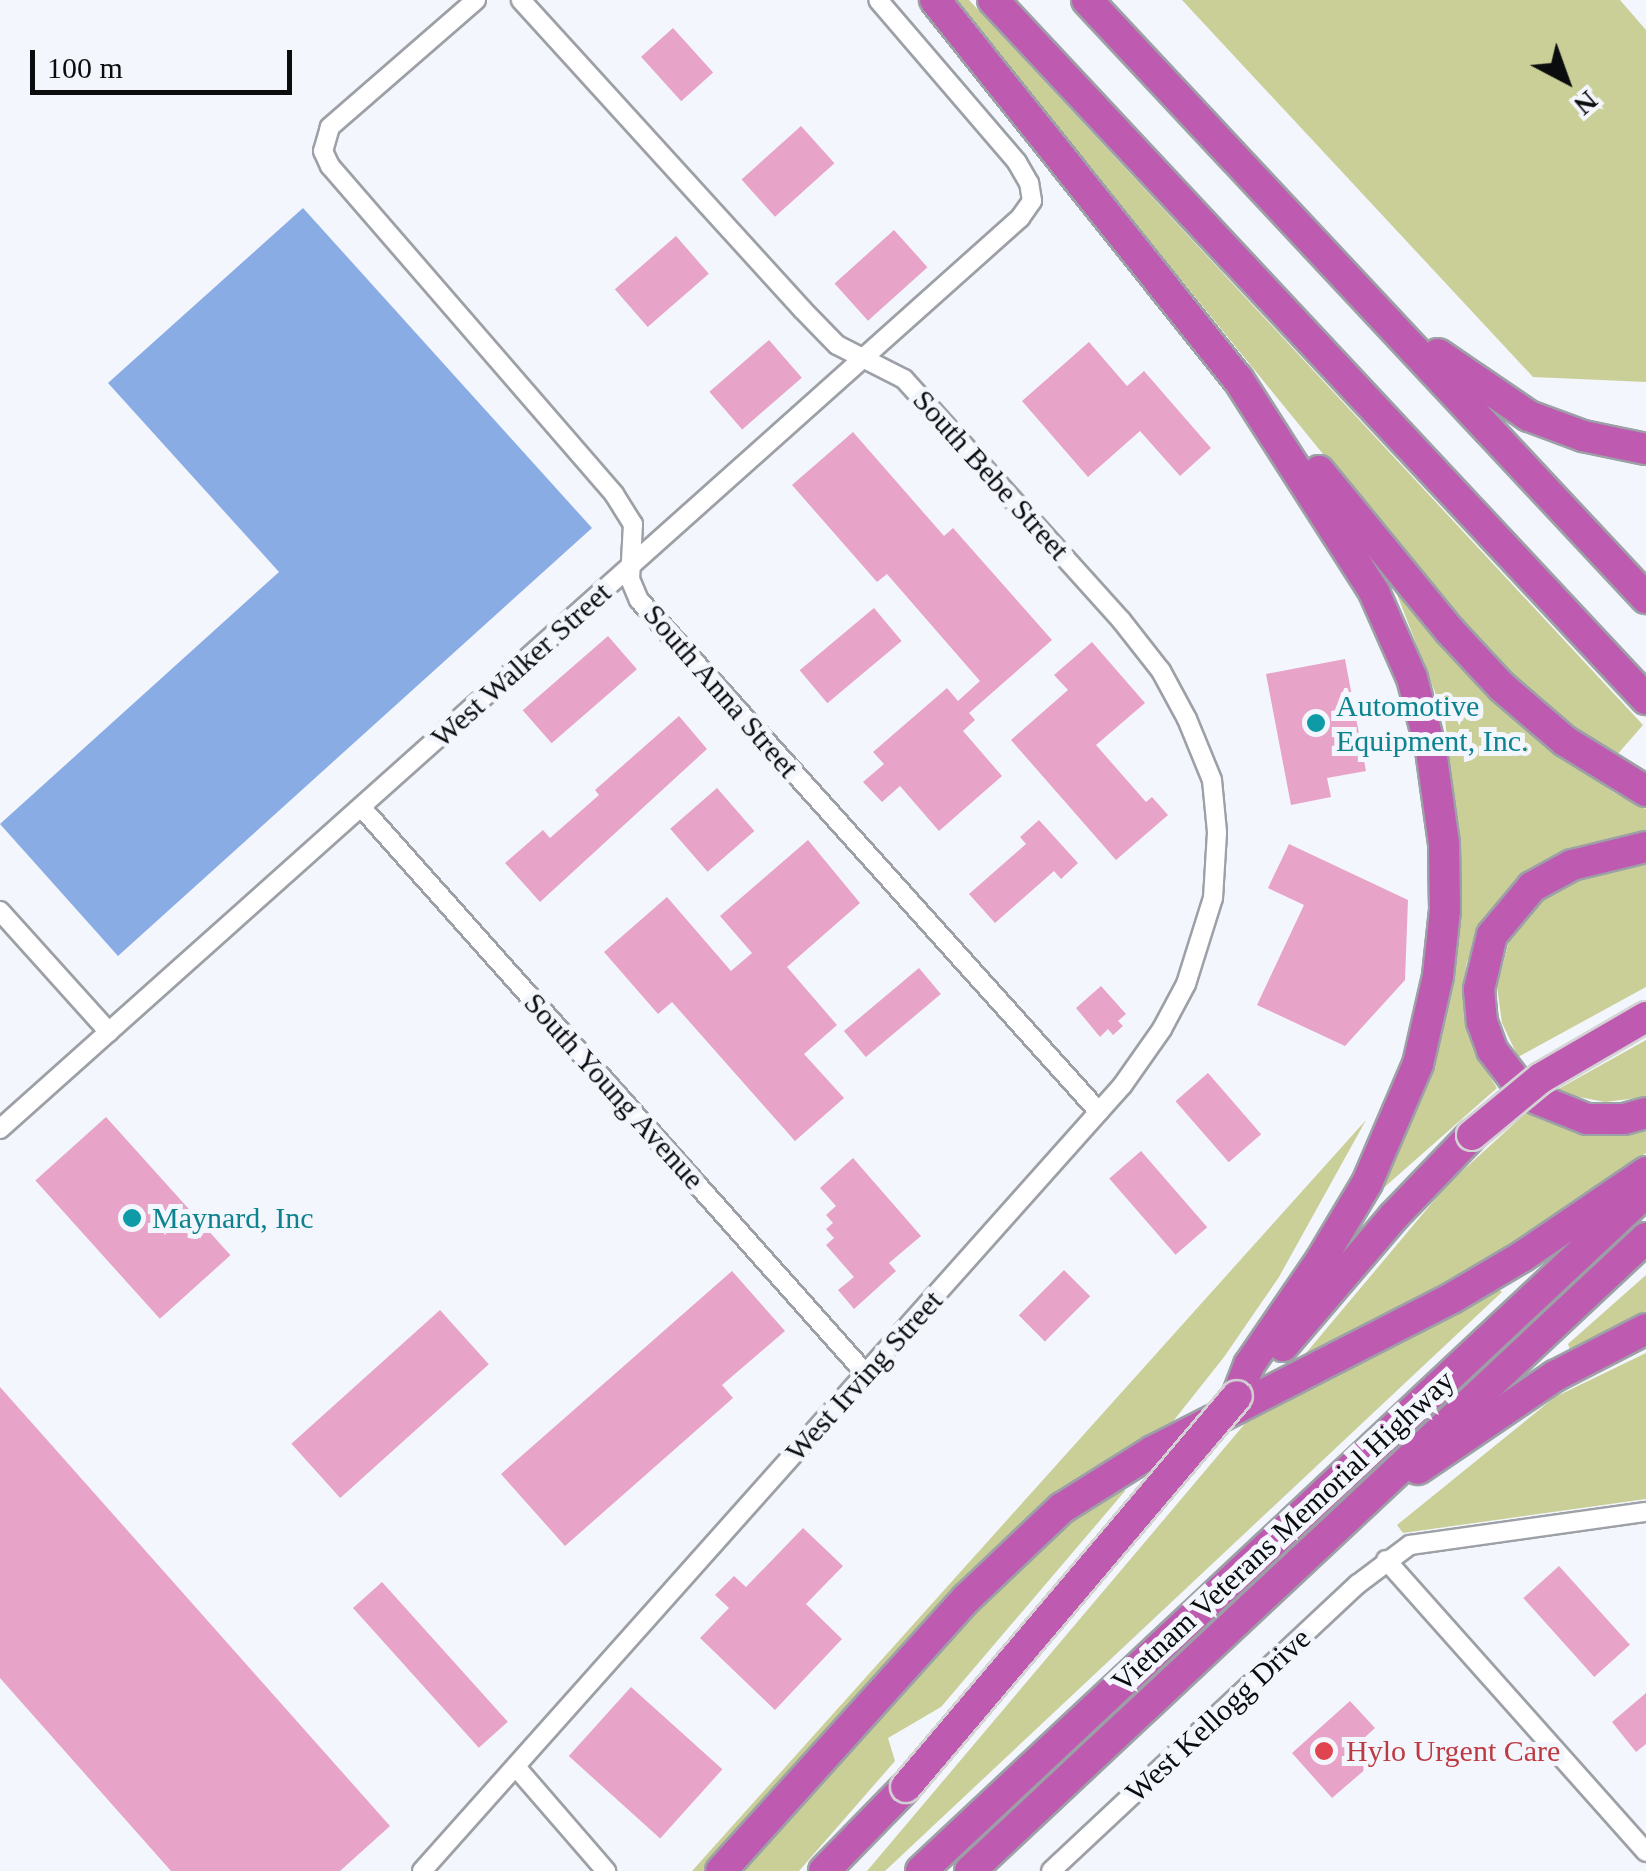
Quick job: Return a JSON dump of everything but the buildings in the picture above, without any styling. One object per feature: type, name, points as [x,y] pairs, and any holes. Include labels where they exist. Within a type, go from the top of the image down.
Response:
[{"type":"highway","points":[[935,0],[1238,379],[1348,545],[1400,647],[1423,713],[1434,766],[1446,882],[1432,1006],[1418,1064],[1393,1131],[1322,1260],[1249,1365],[1238,1396]]},
{"type":"highway","points":[[994,0],[1646,699]]},
{"type":"highway","points":[[1087,0],[1646,598]]},
{"type":"highway","points":[[1385,319],[1417,336],[1473,382],[1528,416],[1583,436],[1646,448]]},
{"type":"highway","points":[[1238,379],[1482,666],[1565,741],[1646,792]]},
{"type":"highway","points":[[1646,847],[1572,865],[1532,888],[1492,935],[1478,989],[1482,1022],[1492,1050],[1509,1074],[1536,1099],[1587,1119],[1624,1119],[1646,1114]]},
{"type":"highway","points":[[824,1871],[906,1788],[1394,1216],[1472,1135],[1552,1071],[1646,1017]]},
{"type":"highway","points":[[722,1871],[989,1574],[1062,1508],[1153,1451],[1452,1298],[1523,1256],[1646,1172]]},
{"type":"highway","name":"Vietnam Veterans Memorial Highway","points":[[921,1871],[1646,1192]]},
{"type":"highway","name":"Vietnam Veterans Memorial Highway","points":[[970,1871],[1646,1238]]},
{"type":"highway","points":[[1364,1502],[1466,1440],[1555,1376],[1646,1330]]},
{"type":"highway","points":[[842,1871],[873,1825]]},
{"type":"street","name":"South Anna Street","points":[[476,0],[344,112],[325,135],[323,151],[330,166],[614,494],[633,524],[630,579],[639,600],[1099,1112]]},
{"type":"street","name":"South Bebe Street","points":[[521,0],[788,295],[837,345],[904,380],[1121,620],[1162,672],[1212,780],[1217,832]]},
{"type":"street","name":"West Walker Street","points":[[0,1129],[1020,218],[1032,201],[1017,162],[878,0]]},
{"type":"street","name":"South Young Avenue","points":[[362,808],[866,1374]]},
{"type":"street","name":"West Irving Street","points":[[422,1871],[1099,1112],[1162,1029],[1186,984],[1212,898],[1217,832]]},
{"type":"street","points":[[0,911],[110,1032]]},
{"type":"street","name":"West Kellogg Drive","points":[[1051,1871],[1386,1560],[1410,1545],[1438,1538],[1646,1512]]},
{"type":"street","points":[[1386,1560],[1646,1852]]},
{"type":"street","points":[[516,1767],[606,1871]]},
{"type":"green space","points":[[953,0],[969,0],[1643,725],[1616,756],[1521,687],[1442,600]]},
{"type":"green space","points":[[1182,0],[1620,0],[1646,30],[1646,382],[1533,377]]},
{"type":"green space","points":[[1393,584],[1494,699],[1613,792],[1646,809],[1646,836],[1518,883],[1489,913],[1467,962],[1463,985],[1476,1054],[1497,1088],[1371,1199],[1399,1148],[1428,1075],[1461,898],[1445,718]]},
{"type":"green space","points":[[1646,863],[1646,987],[1518,1057],[1502,1023],[1497,987],[1510,937],[1542,899],[1588,876]]},
{"type":"green space","points":[[1646,1040],[1646,1097],[1605,1102],[1553,1092]]},
{"type":"green space","points":[[1529,1110],[1578,1132],[1615,1134],[1646,1129],[1646,1153],[1459,1281],[1301,1359],[1447,1185]]},
{"type":"green space","points":[[1366,1120],[1279,1277],[1224,1357],[1167,1429],[1088,1473],[1027,1522],[706,1871],[692,1871]]},
{"type":"green space","points":[[1646,1275],[1646,1311],[1570,1350],[1568,1344]]},
{"type":"green space","points":[[1496,1287],[1502,1292],[885,1871],[867,1871],[1248,1420]]},
{"type":"green space","points":[[1646,1353],[1646,1499],[1403,1533],[1397,1525],[1555,1397]]},
{"type":"green space","points":[[1117,1483],[1125,1491],[941,1707],[888,1738],[895,1761],[799,1871],[737,1871],[1024,1555]]},
{"type":"water","points":[[303,208],[592,528],[118,956],[0,824],[279,572],[108,383]]},
{"type":"place","name":"Automotive Equipment, Inc.","points":[[1316,723]]},
{"type":"place","name":"Maynard, Inc","points":[[132,1218]]},
{"type":"place","name":"Hylo Urgent Care","points":[[1324,1751]]}]
